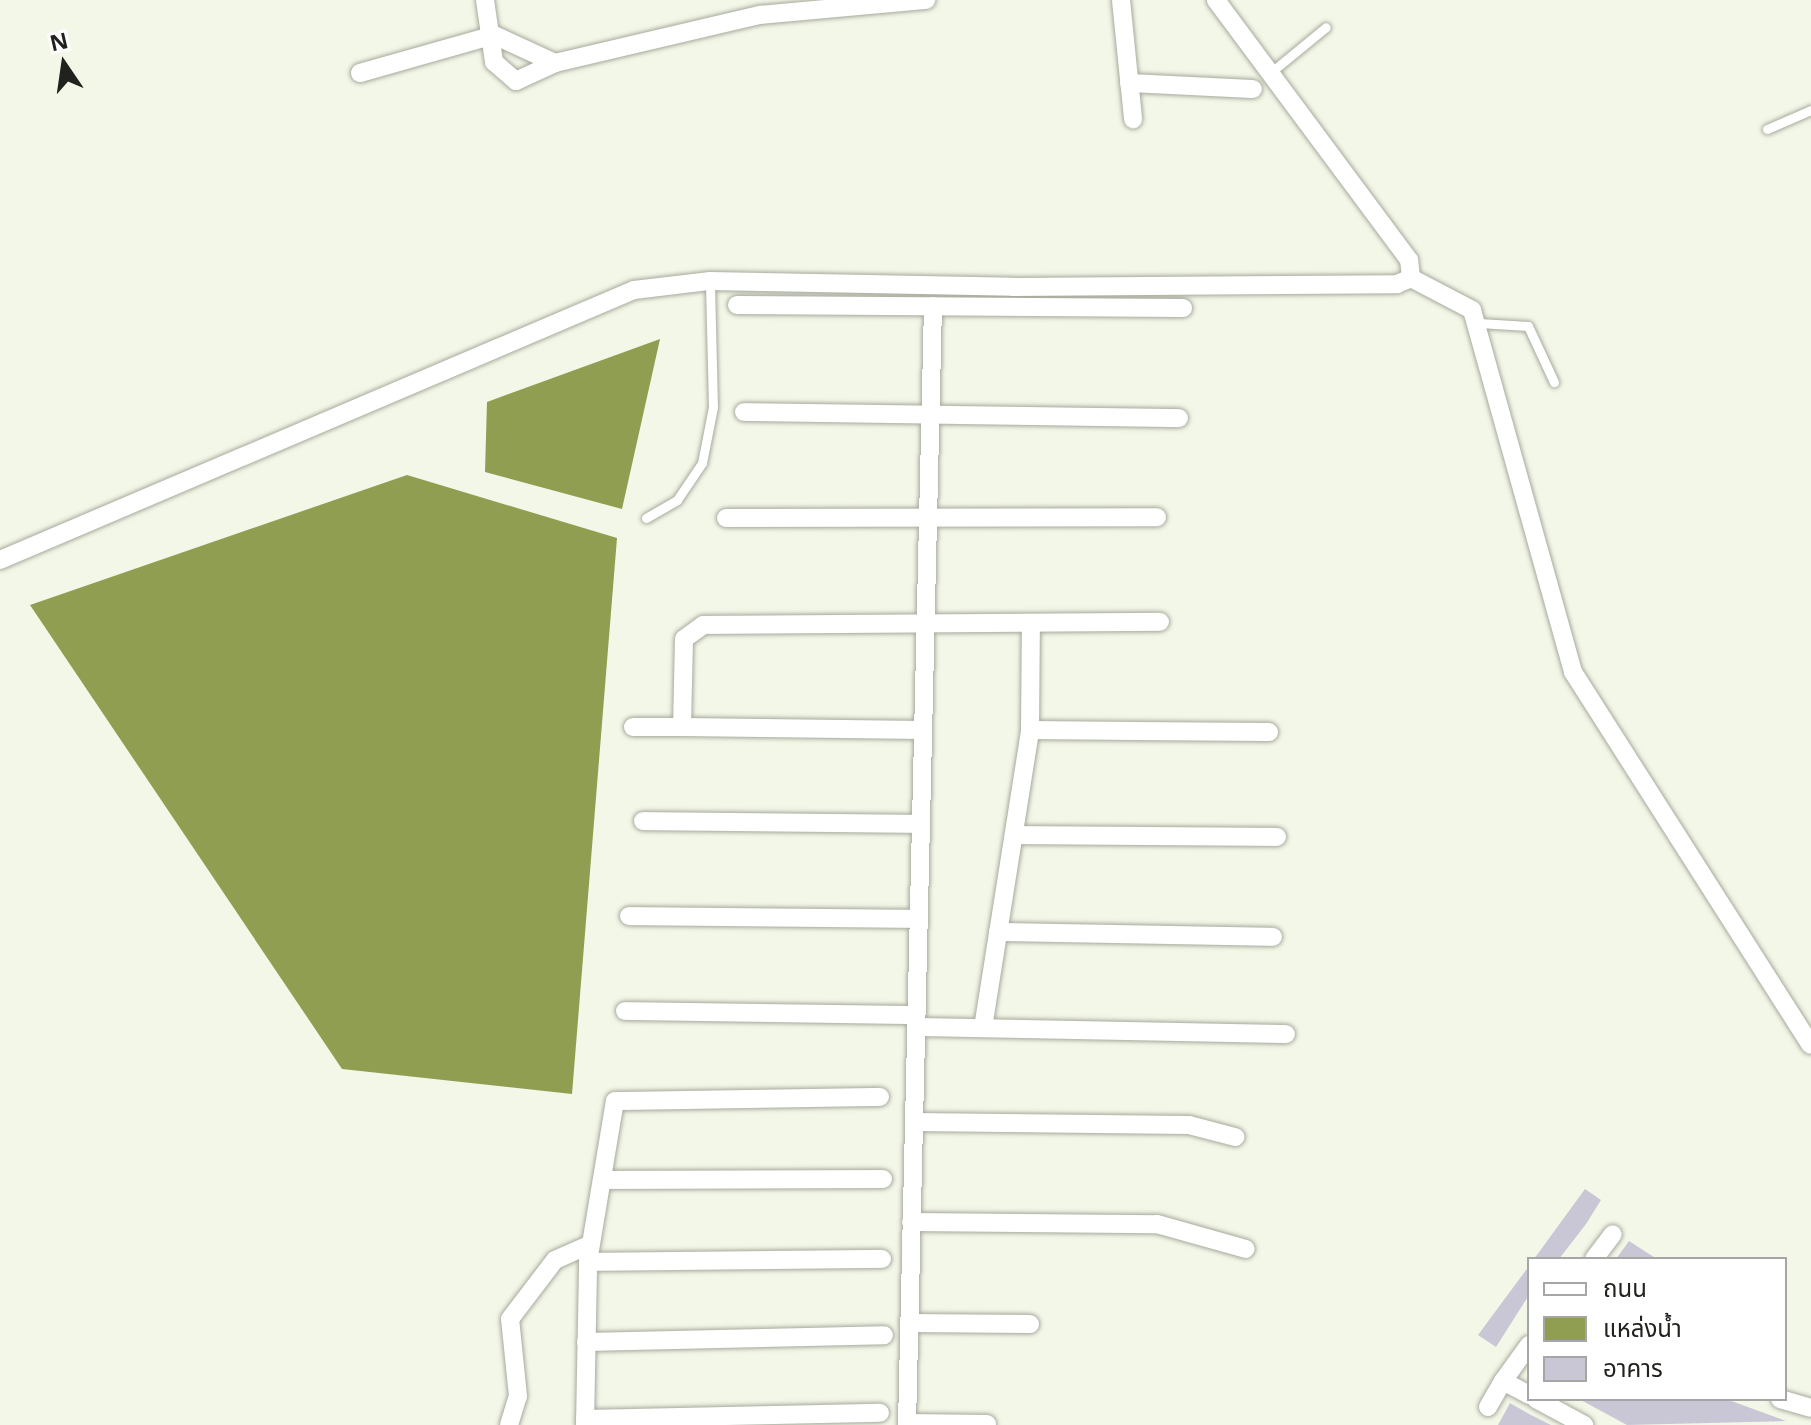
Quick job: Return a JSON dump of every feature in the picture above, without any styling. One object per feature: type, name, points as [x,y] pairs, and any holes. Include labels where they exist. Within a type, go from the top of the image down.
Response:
[{"type":"street","points":[[485,0],[494,35],[494,62],[506,79],[531,77],[555,63],[760,15],[926,0]]},
{"type":"street","points":[[1121,0],[1133,119]]},
{"type":"street","points":[[1216,0],[1409,260],[1411,278]]},
{"type":"street","points":[[360,73],[494,35],[555,63]]},
{"type":"street","points":[[1129,83],[1253,89]]},
{"type":"street","points":[[0,560],[634,290],[710,281],[1029,287],[1397,284],[1411,278],[1461,298],[1483,323],[1573,672],[1811,1045]]},
{"type":"street","points":[[737,305],[1183,308]]},
{"type":"street","points":[[933,306],[907,1424],[987,1424]]},
{"type":"street","points":[[744,412],[1179,418]]},
{"type":"street","points":[[726,518],[1157,517]]},
{"type":"street","points":[[682,727],[684,639],[703,625],[1160,622]]},
{"type":"street","points":[[983,1028],[1030,730],[1031,625]]},
{"type":"street","points":[[633,727],[923,730]]},
{"type":"street","points":[[1030,730],[1269,732]]},
{"type":"street","points":[[643,821],[921,824]]},
{"type":"street","points":[[1014,835],[1277,837]]},
{"type":"street","points":[[629,916],[918,919]]},
{"type":"street","points":[[998,932],[1273,937]]},
{"type":"street","points":[[625,1011],[916,1021],[983,1028],[1286,1034]]},
{"type":"street","points":[[880,1097],[615,1101],[590,1253],[585,1422],[880,1413]]},
{"type":"street","points":[[914,1122],[1189,1125],[1235,1137]]},
{"type":"street","points":[[602,1180],[883,1179]]},
{"type":"street","points":[[911,1222],[1157,1224],[1246,1249]]},
{"type":"street","points":[[1596,1257],[1613,1234]]},
{"type":"street","points":[[509,1425],[518,1396],[510,1319],[555,1260],[590,1253],[882,1259]]},
{"type":"street","points":[[909,1323],[1030,1324]]},
{"type":"street","points":[[586,1342],[884,1335]]},
{"type":"street","points":[[1488,1407],[1527,1348]]},
{"type":"street","points":[[1503,1381],[1527,1394]]},
{"type":"street","points":[[1540,1401],[1584,1425]]},
{"type":"street","points":[[1787,1401],[1811,1408]]},
{"type":"lane","points":[[1270,73],[1308,45],[1326,27]]},
{"type":"lane","points":[[1767,129],[1811,110]]},
{"type":"lane","points":[[646,518],[677,500],[702,463],[713,407],[710,281]]},
{"type":"lane","points":[[1483,323],[1528,326],[1538,336],[1554,382]]},
{"type":"water","points":[[660,339],[622,509],[485,472],[487,402]]},
{"type":"water","points":[[407,475],[617,538],[572,1094],[342,1069],[30,605]]},
{"type":"building","points":[[1585,1189],[1601,1200],[1561,1257],[1535,1257]]},
{"type":"building","points":[[1629,1241],[1654,1257],[1617,1257]]},
{"type":"building","points":[[1527,1269],[1527,1298],[1496,1347],[1478,1335]]},
{"type":"building","points":[[1583,1401],[1731,1401],[1786,1421],[1627,1425]]},
{"type":"building","points":[[1510,1403],[1529,1414],[1551,1425],[1498,1425]]}]
